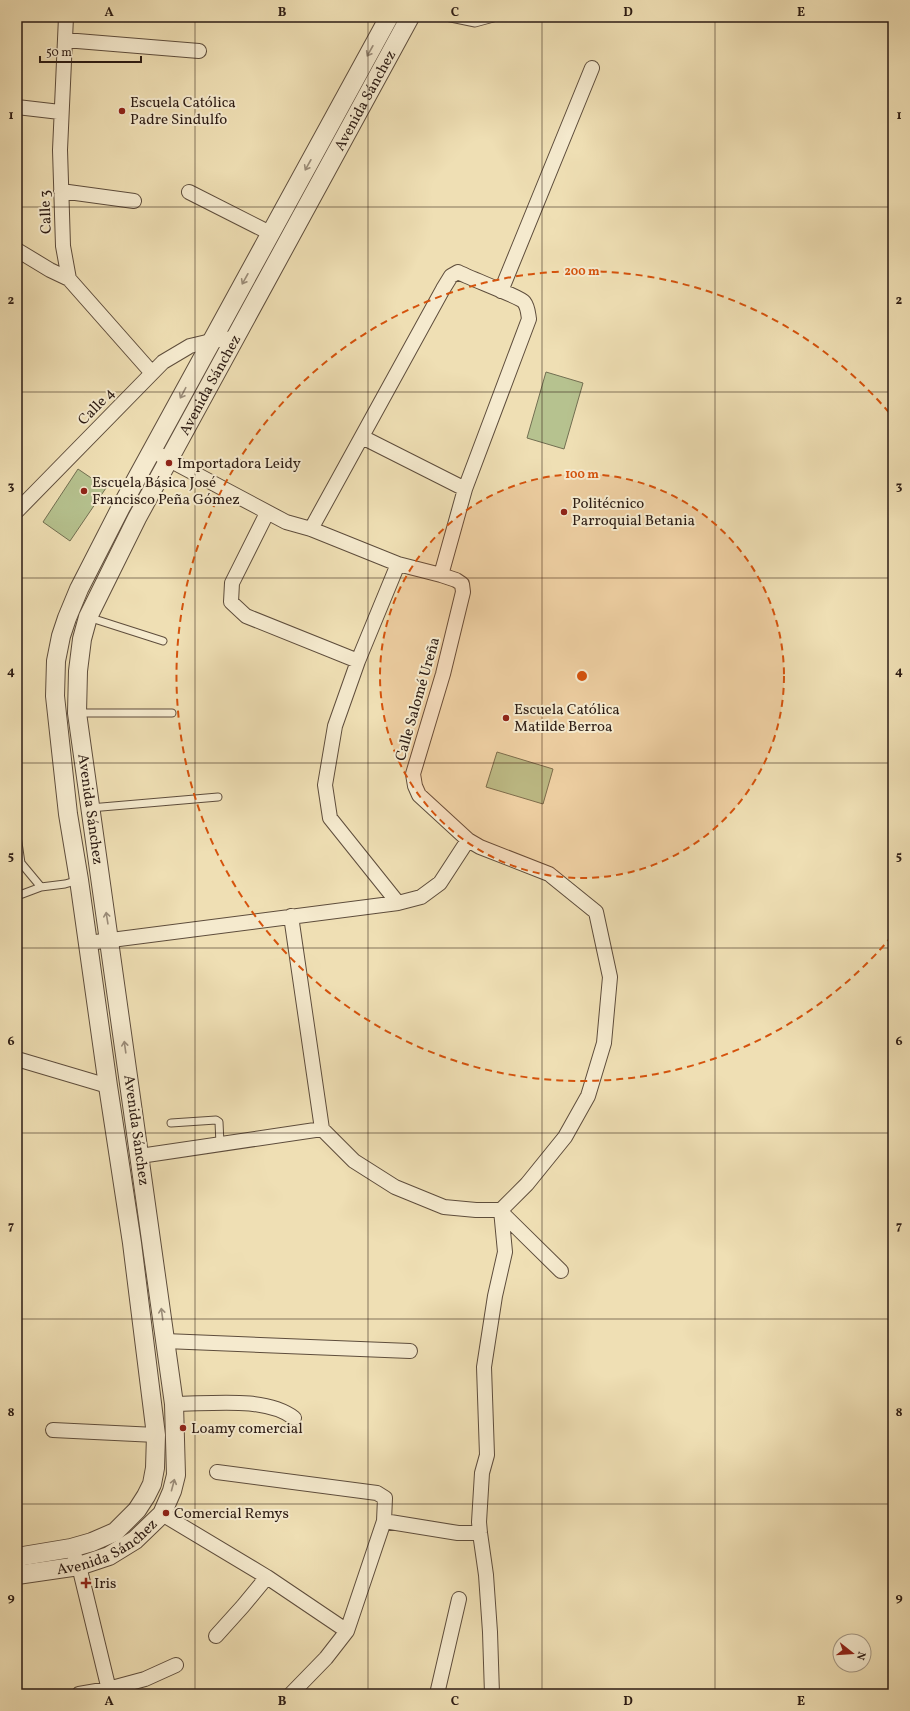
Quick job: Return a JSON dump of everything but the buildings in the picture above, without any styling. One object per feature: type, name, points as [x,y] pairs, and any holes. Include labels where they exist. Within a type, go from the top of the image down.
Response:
[{"type":"street","name":"Calle 3","points":[[66,17],[60,112],[63,246],[69,280]]},
{"type":"street","name":"Avenida Sánchez","points":[[17,1557],[71,1548],[92,1542],[115,1532],[137,1510],[152,1484],[155,1468],[156,1435],[132,1243],[68,814],[55,696],[56,661],[60,636],[79,589],[151,451],[389,17]]},
{"type":"street","name":"Avenida Sánchez","points":[[17,1575],[79,1566],[109,1556],[120,1550],[148,1529],[162,1514],[172,1491],[176,1475],[174,1404],[166,1341],[77,713],[78,671],[82,639],[88,617],[137,518],[410,17]]},
{"type":"street","points":[[65,40],[199,51]]},
{"type":"street","points":[[501,291],[592,68]]},
{"type":"street","points":[[17,106],[60,112]]},
{"type":"street","points":[[61,191],[134,201]]},
{"type":"street","points":[[189,192],[270,233]]},
{"type":"street","points":[[17,250],[69,280],[152,373]]},
{"type":"street","points":[[311,530],[451,276],[458,272],[523,300],[528,310],[529,320],[465,490],[441,575]]},
{"type":"street","name":"Calle 4","points":[[19,506],[163,362],[190,346],[234,338]]},
{"type":"street","points":[[362,437],[465,490]]},
{"type":"street","name":"Calle Salomé Ureña","points":[[151,451],[286,522],[311,530],[398,564],[441,575],[456,580],[462,584],[463,592],[443,674],[413,774],[415,786],[420,795],[468,840],[480,847],[549,874],[596,912],[610,977],[604,1043],[588,1096],[565,1137],[527,1184],[501,1211]]},
{"type":"street","points":[[267,512],[232,583],[231,602],[246,616],[358,660]]},
{"type":"street","points":[[398,564],[358,660],[335,726],[325,785],[330,818],[398,903]]},
{"type":"street","points":[[68,814],[90,808]]},
{"type":"street","points":[[88,942],[398,903],[421,897],[440,883],[468,840]]},
{"type":"street","points":[[291,916],[322,1129],[354,1160],[395,1187],[444,1207],[501,1211],[561,1271]]},
{"type":"street","points":[[17,1059],[108,1086]]},
{"type":"street","points":[[140,1156],[322,1129]]},
{"type":"street","points":[[492,1694],[486,1575],[480,1533],[482,1473],[487,1455],[484,1367],[495,1296],[505,1252],[501,1211]]},
{"type":"street","points":[[166,1341],[410,1351]]},
{"type":"street","points":[[174,1404],[262,1405],[285,1411],[294,1418]]},
{"type":"street","points":[[53,1430],[156,1435]]},
{"type":"street","points":[[217,1472],[377,1493],[385,1498],[384,1521],[347,1631],[326,1658],[291,1694]]},
{"type":"street","points":[[162,1514],[267,1577],[347,1631]]},
{"type":"street","points":[[384,1521],[458,1534],[480,1533]]},
{"type":"street","points":[[71,1548],[79,1566],[109,1691]]},
{"type":"street","points":[[216,1636],[267,1577]]},
{"type":"street","points":[[437,1694],[459,1599]]},
{"type":"street","points":[[79,1694],[109,1691],[145,1679],[176,1665]]},
{"type":"lane","points":[[446,17],[475,23],[497,17]]},
{"type":"lane","points":[[88,617],[163,642]]},
{"type":"lane","points":[[77,713],[172,713]]},
{"type":"lane","points":[[90,808],[218,797]]},
{"type":"lane","points":[[17,836],[21,863],[41,888]]},
{"type":"lane","points":[[17,896],[41,888],[79,880]]},
{"type":"lane","points":[[171,1124],[216,1120],[220,1122],[220,1144]]},
{"type":"green space","points":[[546,372],[583,383],[564,449],[527,438]]},
{"type":"green space","points":[[78,469],[106,488],[70,541],[43,522]]},
{"type":"green space","points":[[497,752],[553,769],[543,804],[486,787]]},
{"type":"place","name":"Escuela Católica Padre Sindulfo","points":[[122,111]]},
{"type":"place","name":"Importadora Leidy","points":[[169,463]]},
{"type":"place","name":"Escuela Básica José Francisco Peña Gómez","points":[[84,491]]},
{"type":"place","name":"Politécnico Parroquial Betania","points":[[564,512]]},
{"type":"place","name":"Escuela Católica Matilde Berroa","points":[[506,718]]},
{"type":"place","name":"Loamy comercial","points":[[183,1428]]},
{"type":"place","name":"Comercial Remys","points":[[166,1513]]},
{"type":"place","name":"Iris","points":[[86,1583]]}]
